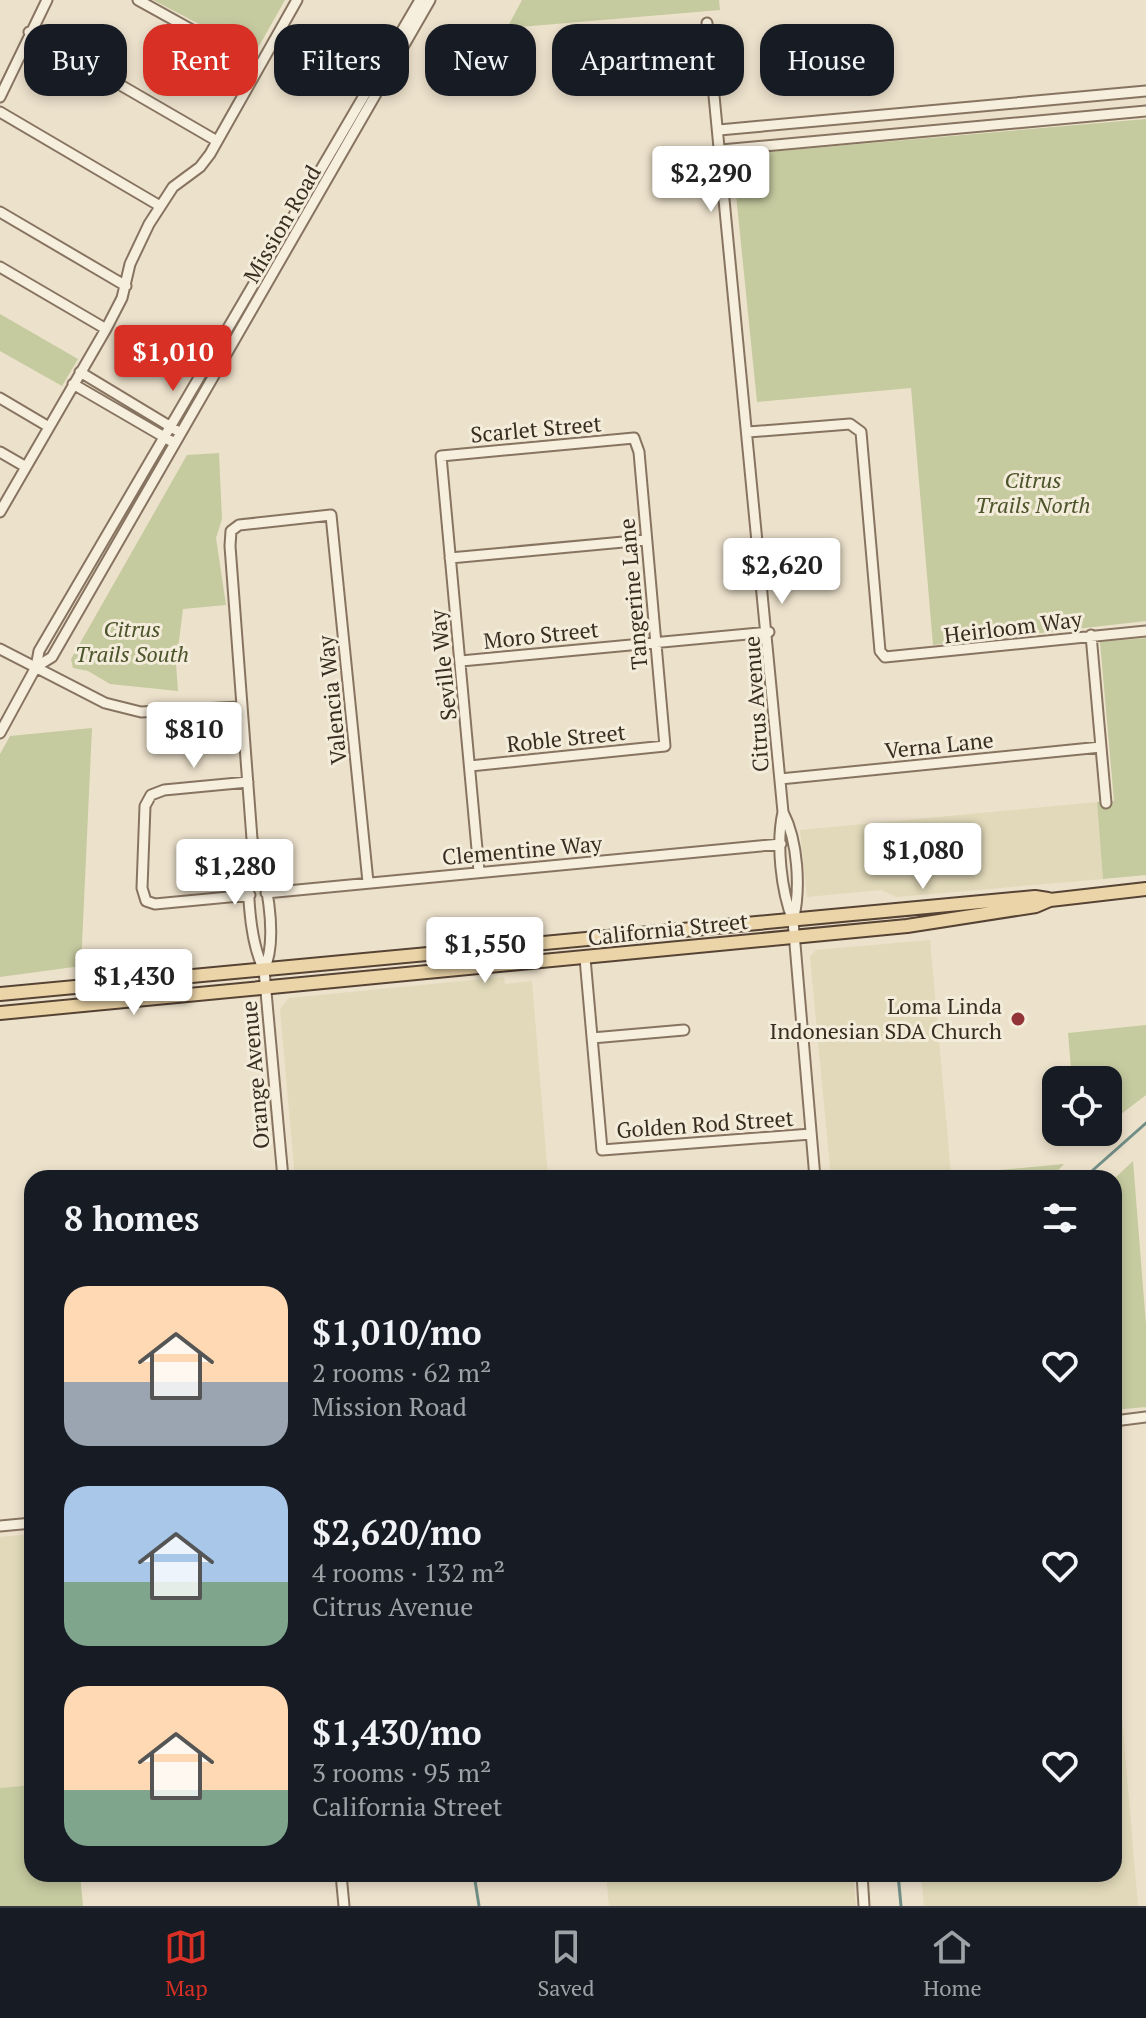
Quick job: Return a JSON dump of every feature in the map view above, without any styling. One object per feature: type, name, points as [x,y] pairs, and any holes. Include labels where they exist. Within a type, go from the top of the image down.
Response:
[{"type":"main road","name":"California Street","points":[[0,1013],[266,985],[907,926],[1036,906],[1050,900],[1146,889]]},
{"type":"main road","name":"California Street","points":[[0,994],[1035,897],[1050,900]]},
{"type":"street","points":[[34,24],[47,0]]},
{"type":"street","points":[[138,0],[259,67]]},
{"type":"street","points":[[0,510],[106,329],[126,286],[133,255],[160,206],[180,180],[200,167],[297,0]]},
{"type":"street","name":"Mission Road","points":[[0,733],[36,667],[39,651],[426,1]]},
{"type":"street","name":"Mission Road","points":[[36,667],[52,657],[177,444],[426,1]]},
{"type":"street","name":"Citrus Avenue","points":[[707,23],[769,632],[783,812],[781,844],[787,906],[795,936],[814,1170]]},
{"type":"street","points":[[0,97],[24,43]]},
{"type":"street","points":[[127,89],[217,141]]},
{"type":"street","points":[[719,130],[1146,91]]},
{"type":"street","points":[[973,107],[975,126]]},
{"type":"street","points":[[721,150],[1146,111]]},
{"type":"street","points":[[0,112],[160,206]]},
{"type":"street","points":[[0,212],[126,286]]},
{"type":"street","points":[[0,267],[106,329]]},
{"type":"street","points":[[80,372],[182,433]]},
{"type":"street","points":[[73,384],[177,444]]},
{"type":"street","points":[[115,408],[121,397]]},
{"type":"street","points":[[0,398],[49,427]]},
{"type":"street","name":"Heirloom Way","points":[[748,432],[850,424],[861,432],[880,651],[885,657],[1034,645],[1091,635],[1146,631]]},
{"type":"street","name":"Scarlet Street","points":[[441,456],[634,438]]},
{"type":"street","name":"Tangerine Lane","points":[[634,438],[639,452],[665,746]]},
{"type":"street","points":[[0,452],[26,467]]},
{"type":"street","name":"Seville Way","points":[[441,456],[479,871]]},
{"type":"street","name":"Orange Avenue","points":[[282,1170],[266,985],[264,970],[256,954],[247,862],[252,839],[240,707],[239,635],[231,531],[239,525],[331,515]]},
{"type":"street","name":"Valencia Way","points":[[331,515],[368,882]]},
{"type":"street","points":[[450,558],[645,540]]},
{"type":"street","name":"Moro Street","points":[[461,661],[769,632]]},
{"type":"street","points":[[1091,635],[1106,803]]},
{"type":"street","points":[[0,649],[105,703],[141,712],[240,707]]},
{"type":"street","name":"Roble Street","points":[[470,766],[665,746]]},
{"type":"street","name":"Verna Lane","points":[[780,779],[1101,747]]},
{"type":"street","points":[[248,782],[164,790],[151,795],[145,806],[142,888],[146,901],[155,904],[250,895]]},
{"type":"street","name":"Citrus Avenue","points":[[783,812],[791,828],[793,843],[798,904],[793,921]]},
{"type":"street","name":"Orange Avenue","points":[[252,839],[263,865],[272,953],[264,970]]},
{"type":"street","name":"Clementine Way","points":[[266,893],[781,844]]},
{"type":"street","points":[[585,958],[592,1038],[684,1030]]},
{"type":"street","name":"Golden Rod Street","points":[[592,1038],[602,1150],[811,1134]]},
{"type":"street","points":[[1122,1420],[1146,1417]]},
{"type":"street","points":[[0,1526],[24,1524]]},
{"type":"street","points":[[342,1882],[344,1906]]},
{"type":"street","points":[[862,1882],[864,1906]]},
{"type":"shaded area","points":[[1097,802],[1103,879],[896,897],[881,890],[807,897],[800,830]]},
{"type":"shaded area","points":[[930,940],[951,1170],[830,1170],[810,957],[816,950]]},
{"type":"shaded area","points":[[504,977],[505,984],[532,981],[547,1170],[294,1170],[280,1009],[289,998]]},
{"type":"shaded area","points":[[24,1535],[24,1786],[0,1788],[0,1537]]},
{"type":"shaded area","points":[[1122,1717],[1138,1906],[924,1906],[922,1882],[1122,1882]]},
{"type":"shaded area","points":[[607,1882],[854,1882],[856,1906],[609,1906]]},
{"type":"green space","points":[[153,0],[285,0],[258,48],[258,24],[199,24]]},
{"type":"green space","points":[[522,0],[719,0],[720,10],[536,26],[509,24]]},
{"type":"green space","name":"Citrus Trails North","points":[[1146,119],[1146,621],[933,645],[911,388],[757,402],[732,155]]},
{"type":"green space","points":[[0,314],[78,359],[62,386],[0,351]]},
{"type":"green space","name":"Citrus Trails South","points":[[219,453],[222,519],[216,538],[226,605],[183,609],[176,664],[178,691],[110,684],[88,671],[73,668],[71,659],[187,455]]},
{"type":"green space","points":[[1146,638],[1146,875],[1103,879],[1097,802],[1114,801],[1100,642]]},
{"type":"green space","points":[[92,728],[81,966],[0,977],[0,754],[10,736]]},
{"type":"green space","points":[[1146,1025],[1146,1095],[1122,1113],[1122,1066],[1071,1066],[1068,1033]]},
{"type":"green space","points":[[1133,1161],[1146,1325],[1146,1407],[1122,1409],[1122,1171]]},
{"type":"green space","points":[[1064,1164],[1058,1170],[1000,1170]]},
{"type":"green space","points":[[24,1786],[24,1882],[81,1882],[83,1906],[0,1906],[0,1788]]},
{"type":"waterway","points":[[1093,1170],[1146,1123]]},
{"type":"waterway","points":[[475,1882],[479,1906]]},
{"type":"waterway","points":[[899,1882],[901,1906]]},
{"type":"place","name":"Loma Linda Indonesian SDA Church","points":[[1018,1019]]}]
